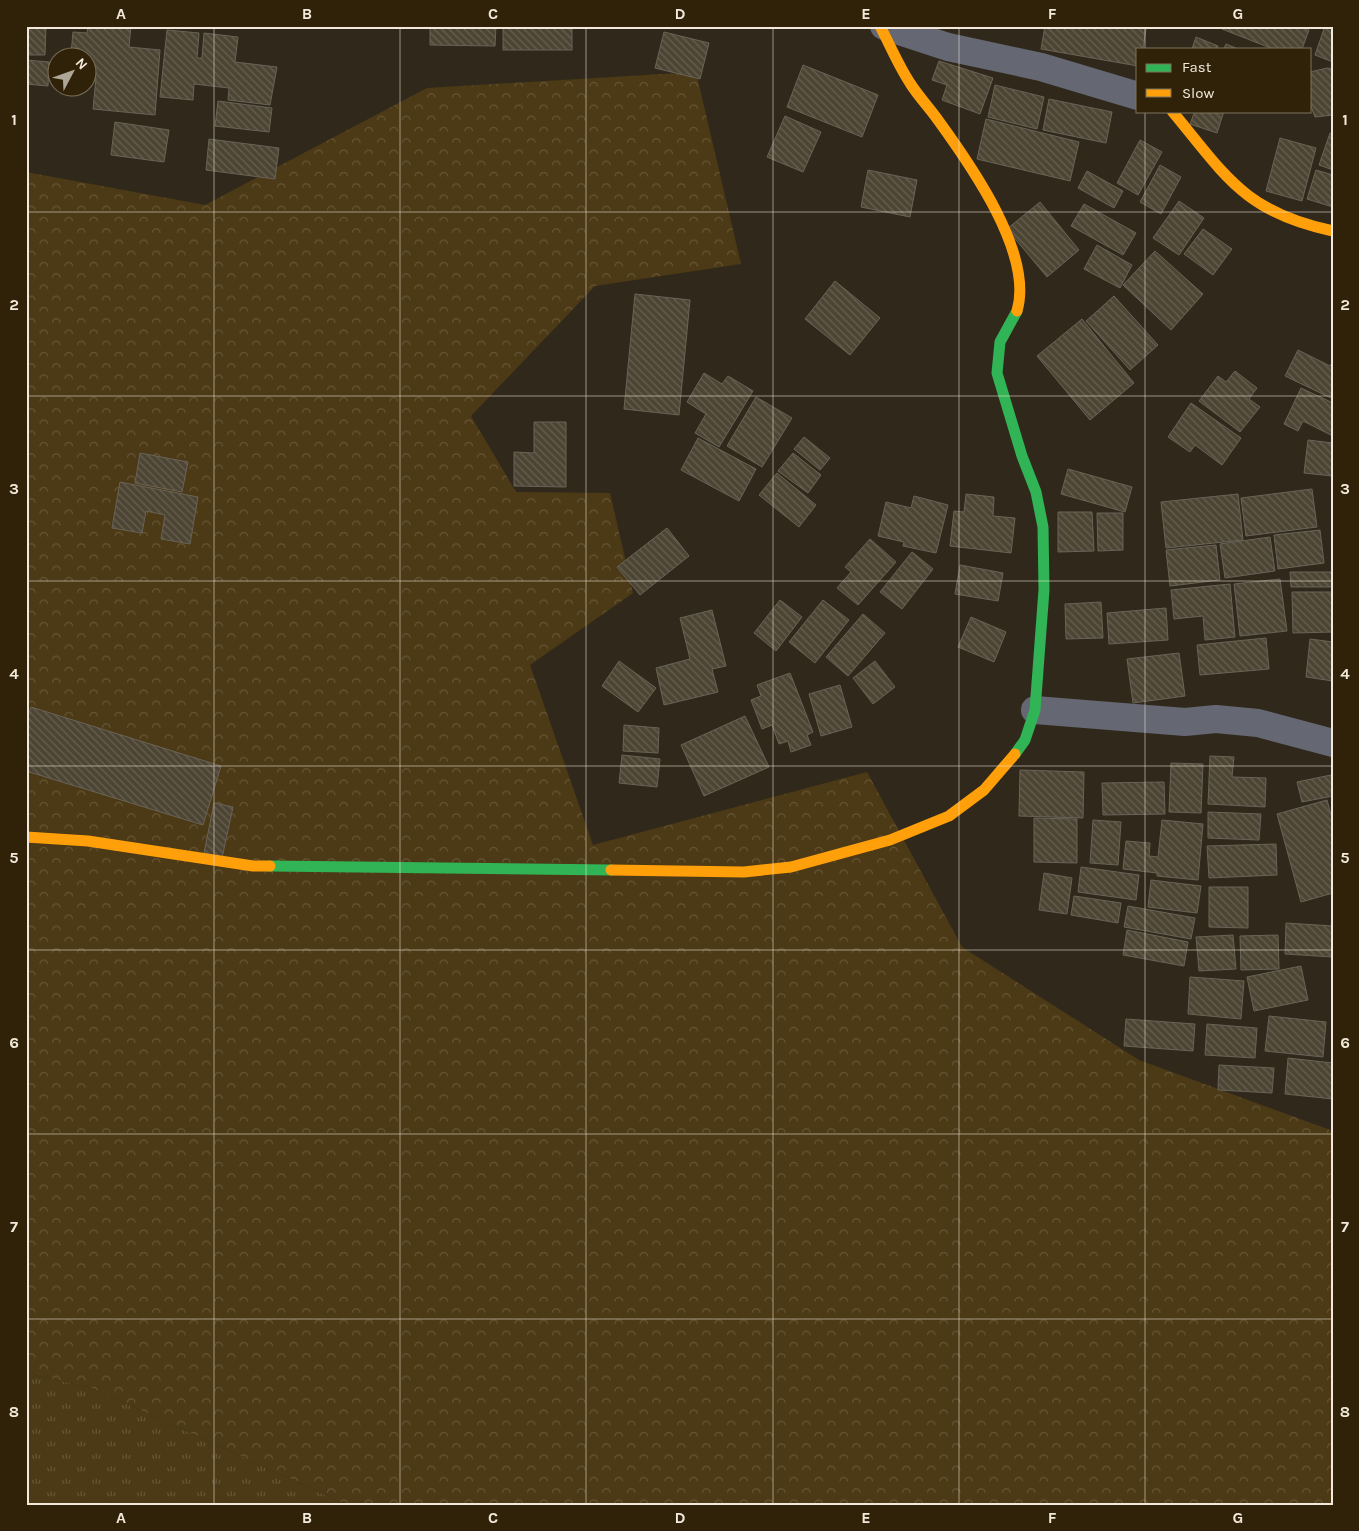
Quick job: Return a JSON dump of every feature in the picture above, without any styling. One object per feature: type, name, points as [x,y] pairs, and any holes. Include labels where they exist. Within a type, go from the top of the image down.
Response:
[{"type":"street","points":[[26,837],[88,841],[253,866],[734,872],[791,868],[890,840],[949,816],[984,790],[1025,740],[1035,710],[1044,590],[1043,527],[1036,492],[1022,456],[997,373],[1000,342],[1018,309],[1020,274],[1008,238],[988,194],[938,120],[910,84],[880,26]]},
{"type":"street","points":[[884,26],[948,47],[1041,67],[1136,95]]},
{"type":"street","points":[[1173,112],[1221,172],[1242,193],[1265,209],[1333,231]]},
{"type":"street","points":[[1035,710],[1186,722],[1216,719],[1258,723],[1333,743]]},
{"type":"green space","points":[[696,72],[741,264],[595,286],[471,416],[516,492],[610,493],[633,593],[530,665],[593,845],[867,772],[962,947],[1139,1060],[1333,1131],[1333,1505],[347,1505],[92,1388],[26,1373],[26,172],[205,205],[427,88]]},
{"type":"green space","points":[[26,1373],[92,1388],[347,1505],[26,1505]]},
{"type":"building","points":[[26,26],[46,26],[45,55],[26,55]]},
{"type":"building","points":[[88,26],[131,26],[129,47],[160,50],[155,115],[93,109],[94,98],[98,98],[98,48],[72,48],[73,32],[87,33]]},
{"type":"building","points":[[430,26],[496,26],[495,46],[430,45]]},
{"type":"building","points":[[503,26],[572,26],[572,50],[503,50]]},
{"type":"building","points":[[1045,26],[1130,26],[1146,29],[1143,48],[1136,48],[1136,66],[1041,49]]},
{"type":"building","points":[[1223,26],[1300,26],[1309,30],[1302,48],[1270,48],[1222,29]]},
{"type":"building","points":[[1325,26],[1333,26],[1333,62],[1315,55]]},
{"type":"building","points":[[167,30],[199,33],[197,58],[202,58],[204,33],[238,37],[235,62],[277,67],[270,105],[228,100],[229,88],[194,84],[193,100],[160,97]]},
{"type":"building","points":[[664,32],[709,43],[700,79],[655,68]]},
{"type":"building","points":[[1196,37],[1218,46],[1217,48],[1192,48]]},
{"type":"building","points":[[1226,44],[1236,48],[1224,48]]},
{"type":"building","points":[[26,60],[48,62],[48,86],[26,84]]},
{"type":"building","points":[[939,61],[993,78],[980,114],[942,100],[947,85],[932,80]]},
{"type":"building","points":[[803,65],[878,95],[862,137],[787,107]]},
{"type":"building","points":[[1327,68],[1333,69],[1333,115],[1315,117],[1312,109],[1312,72]]},
{"type":"building","points":[[995,85],[1044,97],[1037,129],[988,117]]},
{"type":"building","points":[[1049,99],[1112,112],[1106,143],[1043,130]]},
{"type":"building","points":[[218,101],[272,108],[269,132],[215,126]]},
{"type":"building","points":[[1195,112],[1224,112],[1217,133],[1190,124]]},
{"type":"building","points":[[785,116],[821,132],[803,172],[767,157]]},
{"type":"building","points":[[986,119],[1079,142],[1070,181],[977,159]]},
{"type":"building","points":[[115,122],[169,130],[164,162],[111,155]]},
{"type":"building","points":[[1330,133],[1333,134],[1333,170],[1319,165]]},
{"type":"building","points":[[1280,138],[1316,148],[1302,201],[1266,191]]},
{"type":"building","points":[[209,139],[279,148],[275,179],[206,170]]},
{"type":"building","points":[[1140,140],[1162,152],[1138,195],[1117,183]]},
{"type":"building","points":[[1160,165],[1181,177],[1161,214],[1140,202]]},
{"type":"building","points":[[868,170],[917,180],[910,217],[861,207]]},
{"type":"building","points":[[1316,170],[1333,175],[1333,207],[1307,199]]},
{"type":"building","points":[[1087,171],[1123,191],[1114,208],[1078,188]]},
{"type":"building","points":[[1179,201],[1204,218],[1179,255],[1153,238]]},
{"type":"building","points":[[1040,202],[1079,250],[1047,277],[1007,229]]},
{"type":"building","points":[[1084,204],[1136,233],[1123,255],[1071,226]]},
{"type":"building","points":[[1203,229],[1232,249],[1213,275],[1184,254]]},
{"type":"building","points":[[1097,245],[1132,265],[1120,288],[1084,269]]},
{"type":"building","points":[[1155,251],[1203,294],[1171,330],[1123,285]]},
{"type":"building","points":[[835,281],[880,318],[850,355],[805,319]]},
{"type":"building","points":[[635,294],[690,300],[679,415],[624,409]]},
{"type":"building","points":[[1114,296],[1158,345],[1130,370],[1086,321]]},
{"type":"building","points":[[1082,319],[1134,383],[1090,420],[1037,356]]},
{"type":"building","points":[[1298,350],[1330,366],[1333,361],[1333,399],[1285,376]]},
{"type":"building","points":[[1235,371],[1257,388],[1249,399],[1260,407],[1240,432],[1199,401],[1218,376],[1226,382]]},
{"type":"building","points":[[704,373],[722,384],[728,376],[753,391],[719,447],[695,433],[706,414],[687,402]]},
{"type":"building","points":[[1301,388],[1333,403],[1333,436],[1303,421],[1298,431],[1284,424]]},
{"type":"building","points":[[756,397],[792,418],[762,467],[727,446]]},
{"type":"building","points":[[1191,403],[1241,438],[1222,465],[1195,445],[1190,452],[1168,437]]},
{"type":"building","points":[[534,422],[566,422],[566,487],[514,486],[514,452],[534,453]]},
{"type":"building","points":[[804,437],[830,458],[820,470],[794,449]]},
{"type":"building","points":[[698,438],[756,469],[739,501],[681,470]]},
{"type":"building","points":[[1308,440],[1333,443],[1333,476],[1304,473]]},
{"type":"building","points":[[140,453],[188,462],[182,492],[135,483]]},
{"type":"building","points":[[793,453],[821,475],[808,493],[778,471]]},
{"type":"building","points":[[1068,469],[1132,487],[1125,512],[1061,494]]},
{"type":"building","points":[[777,473],[816,505],[799,527],[759,495]]},
{"type":"building","points":[[120,482],[198,497],[190,544],[161,539],[165,515],[146,511],[142,533],[112,528]]},
{"type":"building","points":[[1312,489],[1317,527],[1246,536],[1241,498]]},
{"type":"building","points":[[966,494],[994,497],[993,516],[1015,518],[1011,553],[950,546],[954,511],[964,512]]},
{"type":"building","points":[[1238,494],[1243,540],[1166,548],[1161,502]]},
{"type":"building","points":[[914,496],[948,505],[936,553],[903,546],[904,542],[878,536],[886,502],[911,508]]},
{"type":"building","points":[[1058,512],[1092,512],[1094,551],[1058,552]]},
{"type":"building","points":[[1097,513],[1123,513],[1123,550],[1098,551]]},
{"type":"building","points":[[667,528],[689,556],[640,595],[617,567]]},
{"type":"building","points":[[1320,530],[1324,563],[1278,569],[1274,535]]},
{"type":"building","points":[[1270,537],[1275,571],[1225,578],[1220,544]]},
{"type":"building","points":[[870,539],[896,562],[858,605],[837,588],[851,572],[845,567]]},
{"type":"building","points":[[1216,545],[1220,580],[1170,586],[1166,550]]},
{"type":"building","points":[[912,552],[933,569],[902,609],[880,592]]},
{"type":"building","points":[[960,565],[1003,573],[998,601],[955,594]]},
{"type":"building","points":[[1290,572],[1333,572],[1333,587],[1291,587]]},
{"type":"building","points":[[1280,579],[1287,631],[1240,636],[1234,584]]},
{"type":"building","points":[[1230,584],[1235,637],[1205,640],[1203,616],[1174,619],[1171,590]]},
{"type":"building","points":[[1292,592],[1333,592],[1333,632],[1293,633]]},
{"type":"building","points":[[780,600],[802,617],[776,651],[754,633]]},
{"type":"building","points":[[823,600],[849,620],[815,663],[789,642]]},
{"type":"building","points":[[1101,602],[1103,638],[1066,639],[1065,604]]},
{"type":"building","points":[[1166,608],[1168,640],[1109,644],[1107,613]]},
{"type":"building","points":[[712,610],[726,666],[712,669],[718,692],[664,705],[656,668],[690,659],[680,618]]},
{"type":"building","points":[[863,614],[885,633],[848,676],[826,657]]},
{"type":"building","points":[[971,617],[1006,632],[994,662],[958,647]]},
{"type":"building","points":[[1266,638],[1269,669],[1200,675],[1197,645]]},
{"type":"building","points":[[1310,639],[1333,642],[1333,681],[1306,677]]},
{"type":"building","points":[[1179,653],[1185,696],[1133,703],[1127,659]]},
{"type":"building","points":[[619,661],[656,688],[638,712],[602,686]]},
{"type":"building","points":[[875,661],[895,687],[873,704],[853,678]]},
{"type":"building","points":[[790,673],[813,732],[807,735],[811,745],[791,752],[788,741],[779,744],[772,725],[762,729],[751,700],[761,696],[757,685]]},
{"type":"building","points":[[840,685],[852,727],[821,736],[809,694]]},
{"type":"building","points":[[31,707],[221,766],[203,825],[26,771],[26,723]]},
{"type":"building","points":[[745,716],[769,767],[704,796],[681,745]]},
{"type":"building","points":[[624,725],[659,728],[658,753],[623,751]]},
{"type":"building","points":[[622,755],[660,759],[657,787],[619,783]]},
{"type":"building","points":[[1210,756],[1234,757],[1232,777],[1266,778],[1265,807],[1208,804]]},
{"type":"building","points":[[1171,763],[1203,764],[1201,813],[1169,812]]},
{"type":"building","points":[[1020,770],[1084,772],[1083,818],[1019,816]]},
{"type":"building","points":[[1331,775],[1333,796],[1302,802],[1297,782]]},
{"type":"building","points":[[1164,782],[1165,814],[1103,815],[1102,783]]},
{"type":"building","points":[[1327,800],[1333,822],[1333,893],[1301,902],[1277,814]]},
{"type":"building","points":[[214,803],[233,807],[222,858],[204,853]]},
{"type":"building","points":[[1208,812],[1261,814],[1259,840],[1208,838]]},
{"type":"building","points":[[1034,818],[1077,819],[1077,863],[1034,862]]},
{"type":"building","points":[[1093,820],[1121,822],[1118,865],[1090,863]]},
{"type":"building","points":[[1162,820],[1203,824],[1198,880],[1157,876],[1157,873],[1123,869],[1126,841],[1150,843],[1149,856],[1158,857]]},
{"type":"building","points":[[1276,844],[1277,875],[1209,878],[1207,846]]},
{"type":"building","points":[[1081,867],[1139,875],[1136,900],[1078,892]]},
{"type":"building","points":[[1044,873],[1072,878],[1067,914],[1039,910]]},
{"type":"building","points":[[1151,880],[1201,886],[1197,913],[1148,907]]},
{"type":"building","points":[[1209,887],[1248,887],[1248,928],[1209,927]]},
{"type":"building","points":[[1074,896],[1121,903],[1118,923],[1071,915]]},
{"type":"building","points":[[1128,906],[1195,918],[1191,939],[1124,927]]},
{"type":"building","points":[[1286,923],[1333,926],[1333,957],[1285,954]]},
{"type":"building","points":[[1127,930],[1188,942],[1184,966],[1123,955]]},
{"type":"building","points":[[1233,935],[1236,969],[1199,971],[1196,937]]},
{"type":"building","points":[[1278,935],[1279,969],[1241,970],[1240,936]]},
{"type":"building","points":[[1301,966],[1308,1000],[1254,1011],[1247,977]]},
{"type":"building","points":[[1190,977],[1244,981],[1241,1019],[1188,1014]]},
{"type":"building","points":[[1269,1016],[1326,1022],[1323,1057],[1265,1051]]},
{"type":"building","points":[[1126,1019],[1195,1024],[1193,1051],[1124,1046]]},
{"type":"building","points":[[1207,1024],[1257,1028],[1255,1058],[1205,1055]]},
{"type":"building","points":[[1288,1058],[1333,1063],[1333,1099],[1285,1094]]},
{"type":"building","points":[[1219,1065],[1274,1068],[1272,1093],[1218,1090]]},
{"type":"traffic: fast","points":[[1015,754],[1025,740],[1035,710],[1044,590],[1043,527],[1036,492],[1022,456],[997,373],[1000,342],[1017,311]]},
{"type":"traffic: fast","points":[[270,866],[611,870]]},
{"type":"traffic: slow","points":[[880,26],[913,88],[935,115],[966,160],[996,211],[1008,237],[1016,263],[1020,288],[1017,311]]},
{"type":"traffic: slow","points":[[1173,112],[1223,173],[1257,202],[1303,223],[1333,231]]},
{"type":"traffic: slow","points":[[611,870],[744,872],[791,867],[890,840],[949,816],[984,790],[1015,754]]},
{"type":"traffic: slow","points":[[26,837],[88,841],[253,866],[270,866]]}]
